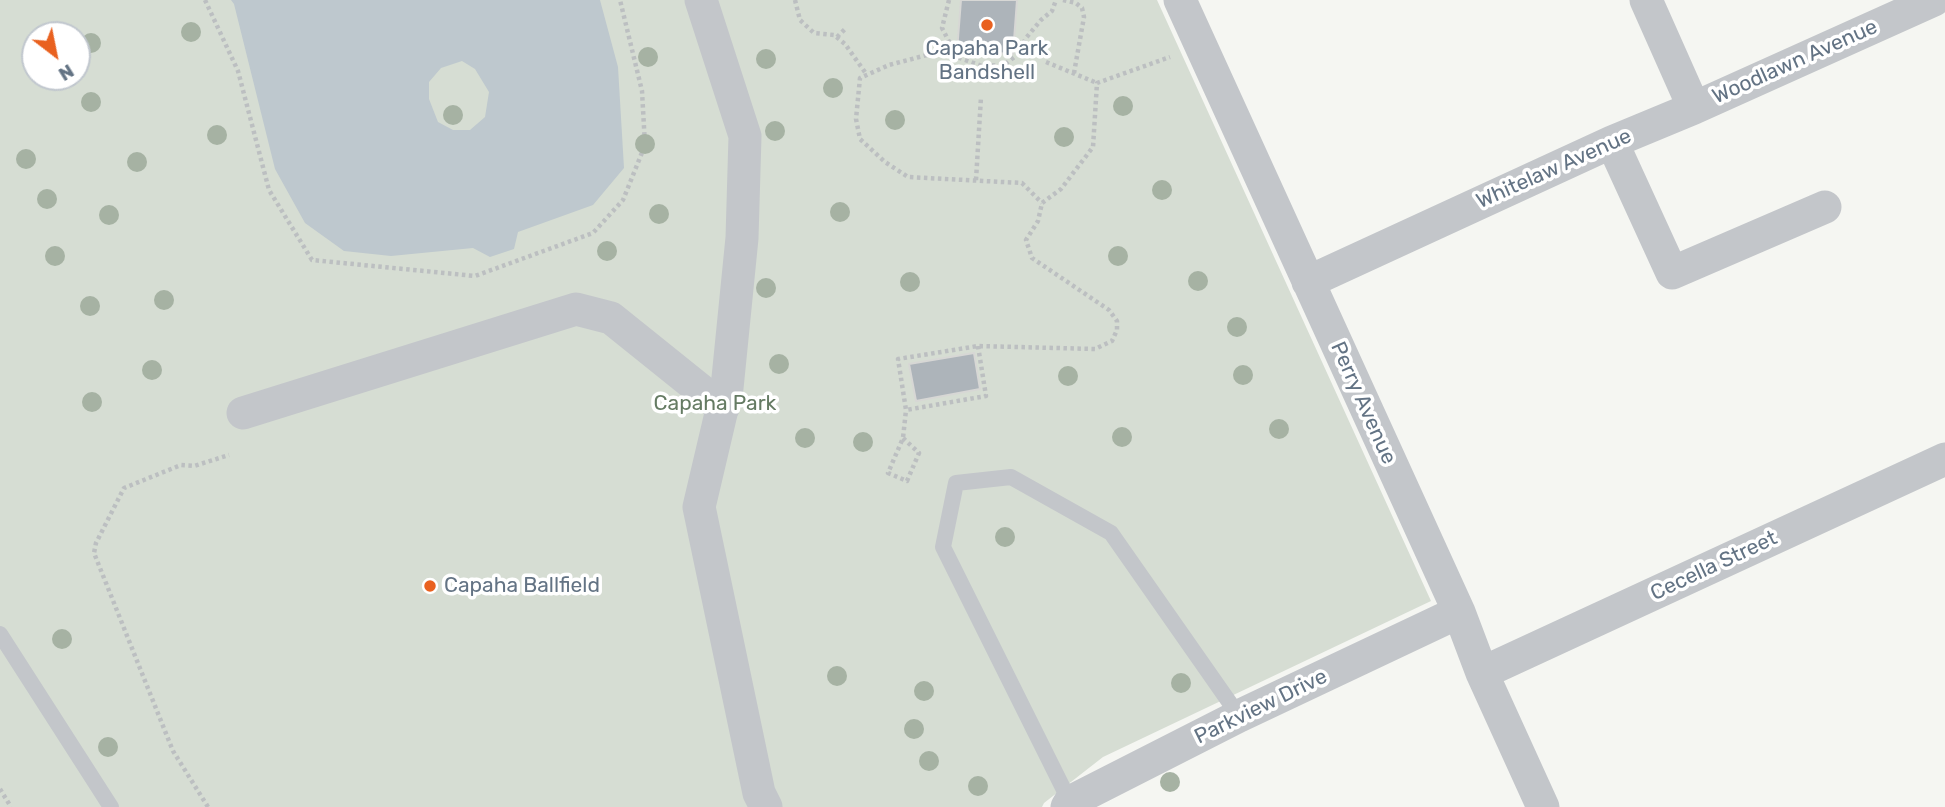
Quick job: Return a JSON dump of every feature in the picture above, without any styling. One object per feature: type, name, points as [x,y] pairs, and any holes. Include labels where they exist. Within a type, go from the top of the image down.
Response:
[{"type":"street","points":[[701,0],[745,136],[742,238],[727,388],[699,507],[759,793],[766,807]]},
{"type":"street","name":"Perry Avenue","points":[[1180,0],[1459,612],[1482,673],[1543,807]]},
{"type":"street","points":[[1646,0],[1694,108]]},
{"type":"street","name":"Woodlawn Avenue","points":[[1694,108],[1934,0]]},
{"type":"street","name":"Whitelaw Avenue","points":[[1308,282],[1612,142],[1694,108]]},
{"type":"street","points":[[1612,142],[1672,273],[1825,207]]},
{"type":"street","points":[[243,413],[576,309],[611,318],[723,408]]},
{"type":"street","name":"Cecella Street","points":[[1482,673],[1945,459]]},
{"type":"street","name":"Parkview Drive","points":[[1068,804],[1239,716],[1459,612]]},
{"type":"lane","points":[[1068,804],[943,547],[956,483],[1011,477],[1111,533],[1239,716]]},
{"type":"lane","points":[[0,634],[111,807]]},
{"type":"path","points":[[205,0],[238,71],[269,190],[312,260],[475,276],[593,233],[623,200],[645,145],[642,91],[620,0]]},
{"type":"path","points":[[795,0],[800,20],[814,33],[837,37],[867,75]]},
{"type":"path","points":[[950,0],[942,28],[957,57],[982,66],[1004,65],[1017,55],[1026,38],[1052,11],[1056,0]]},
{"type":"path","points":[[1063,0],[1076,3],[1082,8],[1084,17],[1074,73]]},
{"type":"path","points":[[837,37],[846,28]]},
{"type":"path","points":[[926,55],[889,65],[860,78],[856,119],[860,139],[885,162],[908,177],[1022,183],[1042,203]]},
{"type":"path","points":[[1046,62],[1097,83],[1170,57]]},
{"type":"path","points":[[903,438],[919,453],[907,481],[888,473],[903,438],[906,410],[898,359],[978,346],[1095,349],[1112,341],[1117,330],[1117,321],[1110,310],[1032,258],[1026,240],[1038,221],[1042,203],[1060,189],[1093,147],[1097,83]]},
{"type":"path","points":[[976,180],[981,97]]},
{"type":"path","points":[[906,410],[986,396],[978,346]]},
{"type":"path","points":[[208,807],[173,751],[94,553],[96,543],[124,488],[181,465],[194,466],[229,455]]},
{"type":"path","points":[[0,789],[10,807]]},
{"type":"green space","name":"Capaha Park","points":[[0,0],[1157,0],[1431,601],[1103,757],[1042,807],[0,807]]},
{"type":"shaded area","points":[[231,0],[600,0],[618,67],[624,168],[593,205],[518,232],[514,249],[490,257],[473,248],[391,256],[344,251],[305,223],[275,169]],"holes":[[[462,61],[475,69],[489,92],[485,117],[470,130],[453,130],[438,122],[429,99],[429,82],[441,68]]]},
{"type":"building","name":"Capaha Park Bandshell","points":[[961,0],[1017,0],[1013,54],[957,51]]},
{"type":"building","points":[[974,353],[980,389],[916,401],[909,364]]},
{"type":"place","name":"Capaha Park Bandshell","points":[[987,25]]},
{"type":"place","name":"Capaha Ballfield","points":[[430,586]]}]
